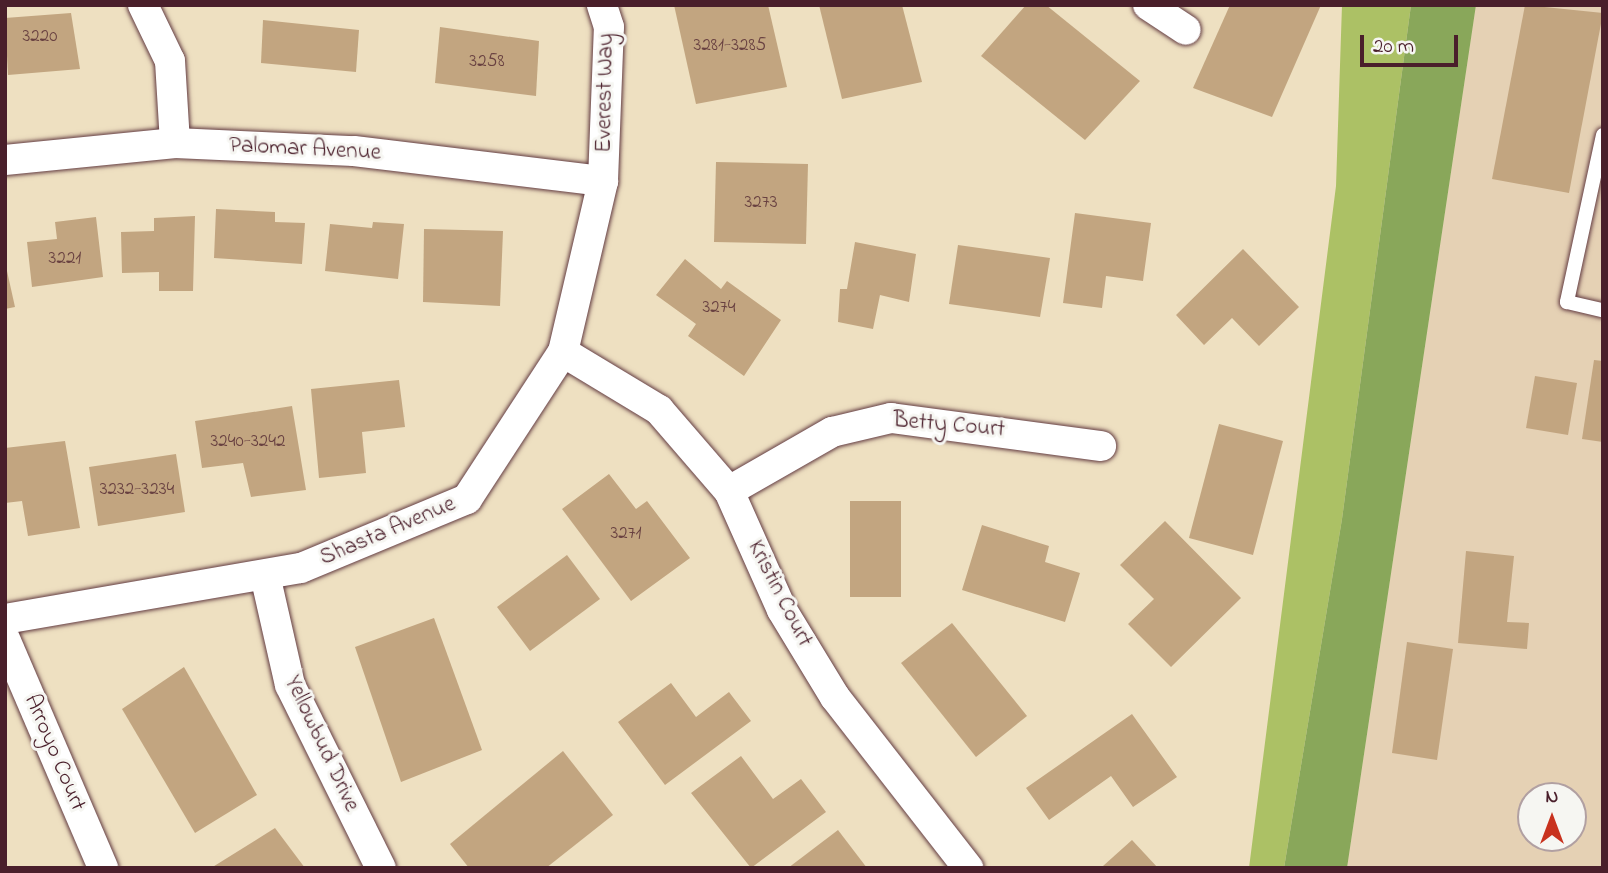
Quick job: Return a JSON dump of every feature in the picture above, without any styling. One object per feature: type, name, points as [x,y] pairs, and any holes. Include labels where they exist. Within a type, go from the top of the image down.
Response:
[{"type":"street","points":[[144,5],[170,61],[175,143]]},
{"type":"street","name":"Everest Way","points":[[602,5],[609,27],[603,181]]},
{"type":"street","points":[[1148,5],[1186,30]]},
{"type":"street","name":"Palomar Avenue","points":[[5,160],[175,143],[354,151],[603,181]]},
{"type":"street","name":"Shasta Avenue","points":[[5,619],[301,568],[467,499],[563,352],[603,181]]},
{"type":"street","name":"Kristin Court","points":[[563,352],[659,410],[729,491],[782,610],[835,697],[968,868]]},
{"type":"street","name":"Betty Court","points":[[729,491],[832,432],[891,418],[1101,446]]},
{"type":"street","name":"Yellowbud Drive","points":[[265,575],[290,685],[380,868]]},
{"type":"street","name":"Arroyo Court","points":[[5,639],[103,868]]},
{"type":"lane","points":[[1603,135],[1567,302],[1603,310]]},
{"type":"shaded area","points":[[1476,5],[1603,5],[1603,868],[1347,868]]},
{"type":"green space","points":[[1342,5],[1411,5],[1342,519],[1284,868],[1249,868],[1336,186]]},
{"type":"green space","points":[[1411,5],[1476,5],[1347,868],[1284,868],[1342,519]]},
{"type":"building","points":[[674,5],[768,5],[787,87],[696,104]]},
{"type":"building","points":[[819,5],[902,5],[922,82],[842,99]]},
{"type":"building","points":[[1026,5],[1046,5],[1140,81],[1085,140],[981,56]]},
{"type":"building","points":[[1230,5],[1321,5],[1272,117],[1193,88]]},
{"type":"building","points":[[1525,5],[1603,13],[1569,193],[1492,179]]},
{"type":"building","points":[[71,13],[80,69],[8,75],[5,18]]},
{"type":"building","points":[[263,20],[359,30],[356,72],[261,63]]},
{"type":"building","points":[[440,27],[539,41],[536,96],[435,83]]},
{"type":"building","points":[[716,162],[808,164],[806,244],[714,242]]},
{"type":"building","points":[[216,209],[275,212],[275,222],[305,223],[302,264],[214,258]]},
{"type":"building","points":[[1075,213],[1151,223],[1143,281],[1106,276],[1102,308],[1063,303]]},
{"type":"building","points":[[195,216],[193,291],[159,291],[159,272],[122,273],[121,232],[154,231],[154,218]]},
{"type":"building","points":[[96,217],[103,277],[32,287],[27,242],[57,239],[55,222]]},
{"type":"building","points":[[373,222],[404,224],[398,279],[325,271],[330,224],[372,228]]},
{"type":"building","points":[[424,229],[503,231],[500,306],[423,302]]},
{"type":"building","points":[[855,242],[916,254],[909,302],[880,295],[873,329],[838,322],[840,289],[847,289]]},
{"type":"building","points":[[958,245],[1050,258],[1040,317],[949,304]]},
{"type":"building","points":[[1243,249],[1299,307],[1259,346],[1232,318],[1204,345],[1176,315]]},
{"type":"building","points":[[685,259],[721,289],[727,281],[781,320],[744,376],[688,336],[696,324],[656,295]]},
{"type":"building","points":[[5,262],[15,307],[5,309]]},
{"type":"building","points":[[1594,360],[1603,361],[1603,442],[1582,439]]},
{"type":"building","points":[[1535,376],[1577,383],[1568,435],[1526,428]]},
{"type":"building","points":[[399,380],[405,427],[362,432],[366,473],[319,478],[311,389]]},
{"type":"building","points":[[292,406],[306,490],[251,497],[243,463],[202,468],[195,421]]},
{"type":"building","points":[[1219,424],[1283,441],[1253,555],[1189,538]]},
{"type":"building","points":[[65,441],[80,528],[28,536],[22,501],[5,503],[5,448]]},
{"type":"building","points":[[176,454],[185,512],[98,526],[89,467]]},
{"type":"building","points":[[609,474],[636,509],[647,501],[690,558],[631,601],[562,509]]},
{"type":"building","points":[[850,501],[901,501],[901,597],[850,597]]},
{"type":"building","points":[[1165,521],[1241,598],[1171,667],[1128,624],[1154,599],[1120,565]]},
{"type":"building","points":[[982,525],[1049,546],[1045,562],[1080,573],[1065,622],[962,590]]},
{"type":"building","points":[[1466,551],[1514,556],[1507,622],[1529,623],[1527,649],[1458,643]]},
{"type":"building","points":[[567,555],[600,599],[530,651],[497,607]]},
{"type":"building","points":[[434,618],[482,750],[401,782],[355,647]]},
{"type":"building","points":[[952,623],[1027,716],[976,757],[901,663]]},
{"type":"building","points":[[1407,642],[1453,649],[1437,760],[1392,753]]},
{"type":"building","points":[[184,667],[257,795],[195,833],[122,709]]},
{"type":"building","points":[[671,683],[696,717],[729,692],[751,721],[665,785],[618,722]]},
{"type":"building","points":[[1132,714],[1177,777],[1133,807],[1111,776],[1049,820],[1026,788]]},
{"type":"building","points":[[563,751],[613,815],[546,868],[469,868],[450,844]]},
{"type":"building","points":[[741,756],[773,799],[801,779],[826,812],[751,868],[691,793]]},
{"type":"building","points":[[275,828],[305,868],[211,868]]},
{"type":"building","points":[[838,830],[867,868],[788,868]]},
{"type":"building","points":[[1132,840],[1158,868],[1103,866]]}]
